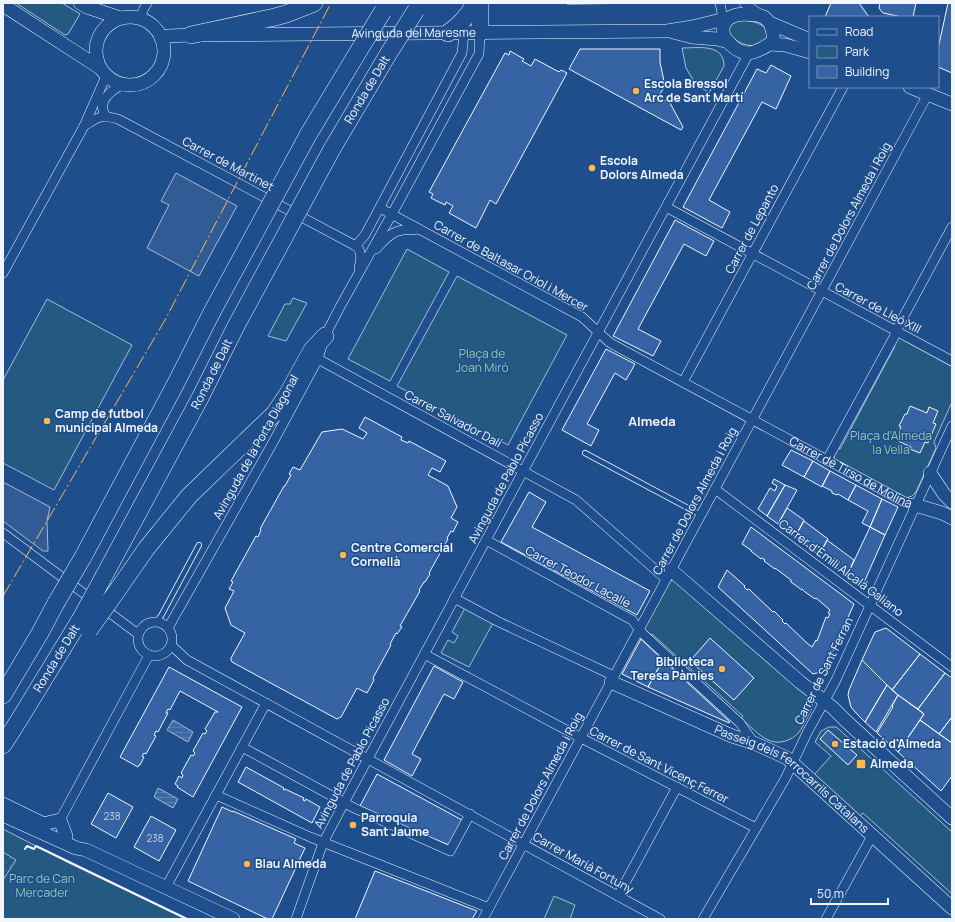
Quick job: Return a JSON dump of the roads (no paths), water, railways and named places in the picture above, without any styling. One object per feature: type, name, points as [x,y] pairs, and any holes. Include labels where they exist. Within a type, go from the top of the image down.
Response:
[{"type":"highway","points":[[191,35],[275,17],[314,3]]},
{"type":"highway","points":[[464,33],[463,21],[472,10],[475,3]]},
{"type":"highway","points":[[464,33],[480,3]]},
{"type":"highway","points":[[3,696],[83,557],[175,385],[212,312],[308,135],[386,7]]},
{"type":"highway","name":"Ronda de Dalt","points":[[3,744],[84,625],[104,576],[200,398],[236,326],[332,149],[387,56],[419,7]]},
{"type":"highway","points":[[84,625],[119,588],[146,549],[189,496],[274,414],[287,395],[312,350],[324,336]]},
{"type":"main road","points":[[80,3],[87,7],[120,18]]},
{"type":"main road","points":[[3,5],[103,72],[114,82],[122,85],[133,86],[148,80],[156,73],[162,64],[164,48],[161,38],[155,28],[151,24],[141,19],[131,17],[120,18],[108,24],[102,30],[98,38],[95,51],[96,59],[103,72]]},
{"type":"main road","points":[[667,31],[725,20],[736,15],[744,14],[757,15],[809,40]]},
{"type":"main road","points":[[725,20],[722,30],[724,36],[737,49],[743,52],[749,53],[770,44],[785,45],[809,52]]},
{"type":"main road","points":[[767,20],[774,35],[770,44]]},
{"type":"main road","points":[[667,31],[692,38],[717,39],[729,42]]},
{"type":"main road","name":"Avinguda del Maresme","points":[[161,38],[168,36],[191,35],[667,31]]},
{"type":"main road","points":[[913,88],[952,104]]},
{"type":"main road","points":[[930,473],[944,494],[952,502]]},
{"type":"main road","name":"Carrer de Tirso de Molina","points":[[915,505],[942,513],[952,518]]},
{"type":"main road","points":[[668,575],[833,708],[952,818]]},
{"type":"main road","name":"Passeig dels Ferrocarrils Catalans","points":[[612,679],[732,736],[754,743],[787,758],[952,908]]},
{"type":"main road","points":[[3,804],[66,836],[86,850]]},
{"type":"main road","points":[[3,809],[36,824],[60,820],[66,836]]},
{"type":"main road","points":[[3,815],[76,848],[86,850],[233,919]]},
{"type":"street","points":[[141,19],[143,10],[147,3]]},
{"type":"street","points":[[720,3],[725,20]]},
{"type":"street","points":[[744,3],[767,20]]},
{"type":"street","points":[[354,245],[358,243],[365,235],[462,54],[464,33]]},
{"type":"street","name":"Avinguda de la Porta Diagonal","points":[[168,628],[271,446],[318,359],[324,336],[479,54],[464,33]]},
{"type":"street","name":"Avinguda de Pablo Picasso","points":[[296,919],[323,843],[749,53]]},
{"type":"street","points":[[3,273],[84,126],[103,72]]},
{"type":"street","points":[[84,126],[98,118],[106,116],[102,108],[107,96],[112,90],[122,85]]},
{"type":"street","name":"Carrer de Lepanto","points":[[683,382],[842,88]]},
{"type":"street","name":"Carrer de Dolors Almeda i Roig","points":[[483,919],[928,94]]},
{"type":"street","name":"Carrer de Martinet","points":[[106,116],[118,119],[354,245]]},
{"type":"street","name":"Carrer de Lleó XIII","points":[[666,207],[952,361]]},
{"type":"street","name":"Carrer de Baltasar Oriol i Mercer","points":[[380,208],[582,317],[609,342],[752,420]]},
{"type":"street","points":[[828,460],[952,227]]},
{"type":"street","name":"Avinguda de la Porta Diagonal","points":[[367,259],[385,240],[394,233],[402,230],[419,229]]},
{"type":"street","name":"Avinguda de la Porta Diagonal","points":[[354,245],[360,250],[361,254],[358,275]]},
{"type":"street","name":"Carrer Salvador Dalí","points":[[318,359],[524,470],[576,500],[668,575]]},
{"type":"street","name":"Carrer de Tirso de Molina","points":[[752,420],[903,501],[915,505]]},
{"type":"street","name":"Carrer de Sant Ferran","points":[[703,919],[792,764],[836,680],[952,426]]},
{"type":"street","name":"Carrer d'Emili Alcalá Galiano","points":[[715,489],[952,667]]},
{"type":"street","points":[[3,533],[138,634]]},
{"type":"street","name":"Carrer Teodor Lacalle","points":[[486,540],[632,620],[643,634],[740,723],[754,743]]},
{"type":"street","points":[[454,598],[612,679]]},
{"type":"street","points":[[156,622],[162,623],[168,628],[173,637],[169,648],[163,654],[158,656],[149,656],[144,653],[138,643],[138,634],[140,630],[147,624],[156,622]]},
{"type":"street","name":"Carrer Marià Fortuny","points":[[171,645],[187,660],[660,919]]},
{"type":"street","name":"Carrer de Sant Vicenç Ferrer","points":[[424,654],[581,738],[756,828]]},
{"type":"street","points":[[60,820],[149,656]]},
{"type":"street","points":[[166,888],[266,703]]},
{"type":"street","points":[[242,747],[344,803],[450,851],[470,814]]},
{"type":"street","points":[[618,896],[677,787]]},
{"type":"street","points":[[216,795],[323,843],[489,908]]},
{"type":"street","points":[[829,918],[872,836]]},
{"type":"lane","points":[[585,453],[701,515]]},
{"type":"lane","points":[[156,622],[161,616],[199,545]]},
{"type":"place","name":"Escola Bressol Arc de Sant Martí","points":[[636,91]]},
{"type":"place","name":"Escola Dolors Almeda","points":[[592,168]]},
{"type":"place","name":"Camp de futbol municipal Almeda","points":[[47,421]]},
{"type":"place","name":"Centre Comercial Cornellà","points":[[343,555]]},
{"type":"place","name":"Biblioteca Teresa Pàmies","points":[[722,669]]},
{"type":"place","name":"Estació d'Almeda","points":[[835,744]]},
{"type":"place","name":"Almeda","points":[[861,764]]},
{"type":"place","name":"Parroquia Sant Jaume","points":[[353,825]]},
{"type":"place","name":"Blau Almeda","points":[[247,864]]},
{"type":"district","name":"Almeda","points":[[652,421]]},
{"type":"park label","name":"Plaça de Joan Miró","points":[[482,361]]},
{"type":"park label","name":"Plaça d'Almeda la Vella","points":[[891,443]]},
{"type":"park label","name":"Parc de Can Mercader","points":[[42,886]]}]
